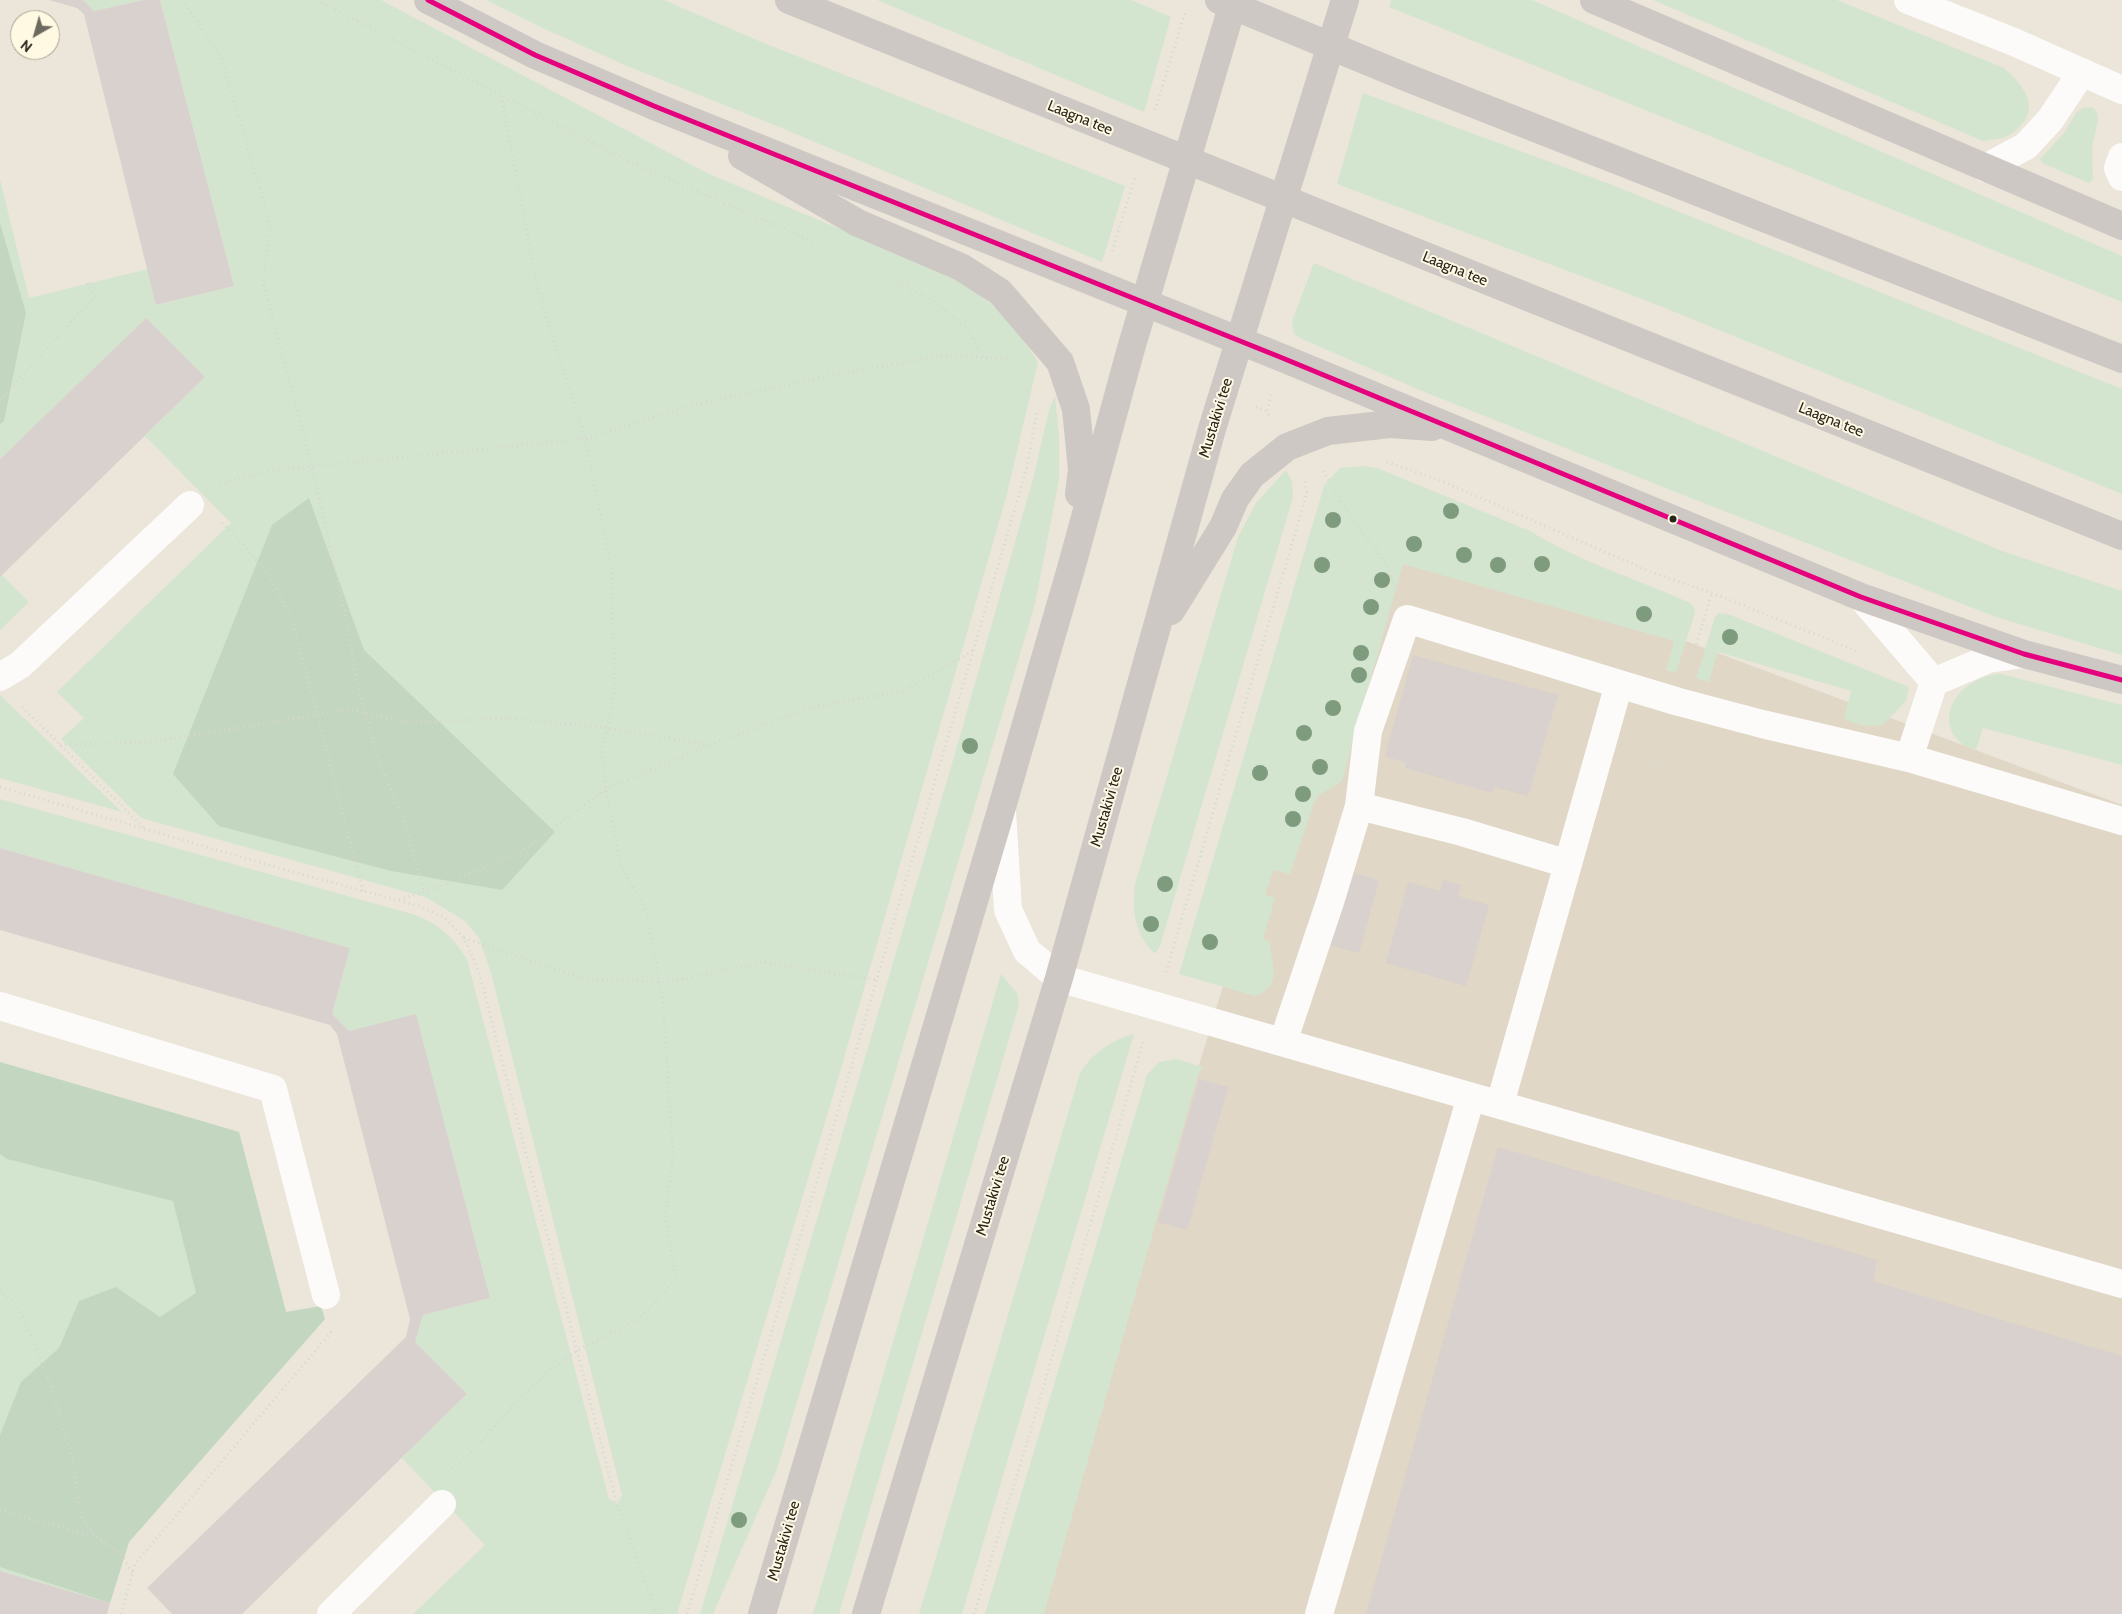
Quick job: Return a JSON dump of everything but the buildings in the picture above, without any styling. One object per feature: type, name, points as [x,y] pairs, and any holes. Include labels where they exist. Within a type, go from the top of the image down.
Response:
[{"type":"main road","points":[[428,0],[535,55],[654,106],[1240,340],[1862,597],[2024,654],[2122,680]]},
{"type":"main road","name":"Laagna tee","points":[[789,0],[1386,242],[2122,536]]},
{"type":"main road","points":[[1219,0],[1408,78],[2122,359]]},
{"type":"main road","name":"Mustakivi tee","points":[[762,1614],[1002,807],[1166,228],[1234,0]]},
{"type":"main road","name":"Mustakivi tee","points":[[866,1614],[1059,978],[1212,429],[1345,0]]},
{"type":"main road","points":[[1596,1],[2122,226]]},
{"type":"main road","points":[[654,106],[858,223],[961,267],[1000,292],[1060,362],[1076,409],[1082,470],[1072,564]]},
{"type":"main road","points":[[1154,640],[1223,527],[1235,499],[1252,475],[1288,447],[1328,431],[1390,424],[1456,429]]},
{"type":"street","points":[[1908,0],[2014,42],[2122,90]]},
{"type":"street","points":[[1985,168],[2026,146],[2050,120],[2082,72]]},
{"type":"street","points":[[2122,157],[2118,168],[2122,177]]},
{"type":"street","points":[[0,677],[20,665],[190,504]]},
{"type":"street","points":[[1862,597],[1934,682]]},
{"type":"street","points":[[1283,1042],[1331,899],[1359,806],[1368,731],[1407,619],[1679,702],[1909,758],[2122,821]]},
{"type":"street","points":[[1909,758],[1934,682],[1988,659],[2024,654]]},
{"type":"street","points":[[1500,1104],[1619,684]]},
{"type":"street","points":[[1359,806],[1462,832],[1568,864]]},
{"type":"street","points":[[1002,807],[1008,910],[1027,951],[1059,978],[2122,1284]]},
{"type":"street","points":[[0,1006],[272,1089],[326,1295]]},
{"type":"street","points":[[1319,1614],[1471,1097]]},
{"type":"street","points":[[332,1614],[442,1504]]},
{"type":"path","points":[[182,0],[221,56],[271,226],[263,281],[312,467],[344,609],[359,691],[378,758],[404,820],[424,892]]},
{"type":"path","points":[[317,0],[632,162],[820,245]]},
{"type":"path","points":[[448,1473],[469,1455],[515,1403],[551,1369],[578,1350],[639,1319],[676,1279],[665,1216],[673,1160],[663,1002],[646,910],[621,866],[606,789],[602,749],[608,728],[614,686],[611,567],[585,439],[537,286],[501,95]]},
{"type":"path","points":[[1111,254],[1125,212]]},
{"type":"path","points":[[890,278],[933,301],[968,328],[983,358]]},
{"type":"path","points":[[0,400],[95,296],[86,280]]},
{"type":"path","points":[[214,483],[222,486],[264,471],[585,439],[690,406],[830,376],[947,355],[1060,362],[1038,405],[1027,467],[877,980],[688,1614]]},
{"type":"path","points":[[974,1614],[1028,1440],[1306,493],[1304,471],[1267,411],[1280,357]]},
{"type":"path","points":[[1378,459],[1437,479],[1651,572],[1712,593],[1860,652]]},
{"type":"path","points":[[1323,471],[1354,521],[1384,560],[1407,619]]},
{"type":"path","points":[[217,517],[242,542],[270,577],[292,619],[363,892]]},
{"type":"path","points":[[1558,1122],[1712,593]]},
{"type":"path","points":[[399,900],[424,892],[522,851],[606,789],[709,745],[810,708],[903,691],[974,650]]},
{"type":"path","points":[[20,706],[146,830]]},
{"type":"path","points":[[60,745],[154,742],[349,709],[409,723],[508,718],[608,728],[709,745]]},
{"type":"path","points":[[0,787],[363,892],[419,906],[445,918],[464,938],[479,972],[616,1500],[657,1614]]},
{"type":"path","points":[[464,938],[585,979],[670,982],[764,962],[877,980]]},
{"type":"path","points":[[0,1290],[20,1310],[52,1390],[72,1454],[81,1516],[96,1537],[120,1554],[133,1573]]},
{"type":"path","points":[[121,1614],[135,1564],[336,1326]]},
{"type":"path","points":[[0,1510],[96,1537]]},
{"type":"shaded area","points":[[1364,520],[2122,805],[2122,1614],[1033,1614]]},
{"type":"green space","points":[[83,0],[144,0],[94,11]]},
{"type":"green space","points":[[160,0],[381,0],[709,174],[955,277],[980,295],[1002,315],[1021,337],[1038,362],[1006,498],[835,1089],[677,1614],[413,1614],[485,1545],[402,1458],[467,1394],[415,1342],[423,1315],[490,1298],[416,1015],[349,1031],[332,1014],[350,948],[0,848],[0,799],[412,914],[437,926],[450,937],[467,959],[609,1499],[617,1504],[622,1495],[491,973],[479,938],[465,921],[425,897],[141,818],[61,739],[84,718],[57,692],[231,523],[145,436],[205,377],[146,318],[0,459],[0,179],[29,298],[148,269],[157,305],[234,286]]},
{"type":"green space","points":[[486,0],[664,0],[764,43],[1125,186],[1102,262],[779,127],[627,66]]},
{"type":"green space","points":[[877,0],[1131,0],[1171,17],[1144,112]]},
{"type":"green space","points":[[1391,0],[1532,0],[2122,256],[2122,302],[1389,7]]},
{"type":"green space","points":[[1653,0],[1837,0],[2004,68],[2026,94],[2029,109],[2027,116],[2022,124],[2009,135],[2003,138],[1983,141]]},
{"type":"green space","points":[[1363,93],[1607,183],[2122,389],[2122,494],[1650,302],[1337,184]]},
{"type":"green space","points":[[2092,107],[2097,112],[2098,120],[2092,148],[2093,179],[2089,183],[2044,164],[2040,159],[2064,133],[2076,113],[2083,108]]},
{"type":"green space","points":[[0,223],[26,313],[4,421],[0,424]]},
{"type":"green space","points":[[1314,263],[2002,551],[2122,591],[2122,655],[1996,617],[1422,391],[1302,339],[1294,334],[1292,321]]},
{"type":"green space","points":[[1055,396],[1059,436],[1059,480],[1035,604],[777,1469],[713,1614],[700,1614],[954,757],[1033,479],[1049,410]]},
{"type":"green space","points":[[1366,466],[1377,468],[1530,531],[1589,561],[1690,603],[1694,607],[1695,613],[1676,673],[1666,670],[1674,641],[1403,564],[1342,781],[1318,796],[1314,803],[1290,874],[1273,870],[1265,895],[1275,898],[1263,939],[1270,942],[1273,966],[1272,981],[1264,992],[1255,996],[1179,974],[1324,486],[1340,468]]},
{"type":"green space","points":[[1286,470],[1292,481],[1293,497],[1160,946],[1155,954],[1143,938],[1136,922],[1134,913],[1135,884],[1238,537],[1256,503]]},
{"type":"green space","points":[[309,498],[364,650],[555,832],[502,890],[391,871],[219,826],[173,774],[272,525]]},
{"type":"green space","points":[[2,575],[29,602],[0,630],[0,577]]},
{"type":"green space","points":[[1719,613],[1728,614],[1909,687],[1906,701],[1883,725],[1867,726],[1853,723],[1844,718],[1851,691],[1718,652],[1709,682],[1696,678],[1715,617]]},
{"type":"green space","points":[[2001,674],[2122,705],[2122,765],[1983,728],[1977,747],[1974,750],[1964,745],[1957,739],[1949,722],[1952,704],[1957,696],[1973,682],[1986,676]]},
{"type":"green space","points":[[0,695],[122,812],[0,778]]},
{"type":"green space","points":[[1001,974],[1017,993],[1019,1005],[839,1614],[813,1614]]},
{"type":"green space","points":[[1134,1034],[962,1614],[919,1614],[1080,1073],[1103,1048]]},
{"type":"green space","points":[[1176,1059],[1203,1067],[1198,1075],[1044,1614],[985,1614],[1147,1075],[1159,1062]]},
{"type":"green space","points":[[0,1062],[239,1132],[286,1312],[325,1319],[129,1542],[110,1603],[0,1571]]},
{"type":"green space","points":[[0,1062],[239,1132],[286,1312],[321,1306],[325,1319],[129,1542],[110,1603],[0,1567],[0,1435],[21,1382],[59,1348],[79,1301],[116,1287],[160,1317],[196,1293],[173,1201],[7,1159],[0,1154]]},
{"type":"transit line","points":[[428,0],[535,55],[654,106],[1280,357],[1861,597],[2024,654],[2122,680]]}]
